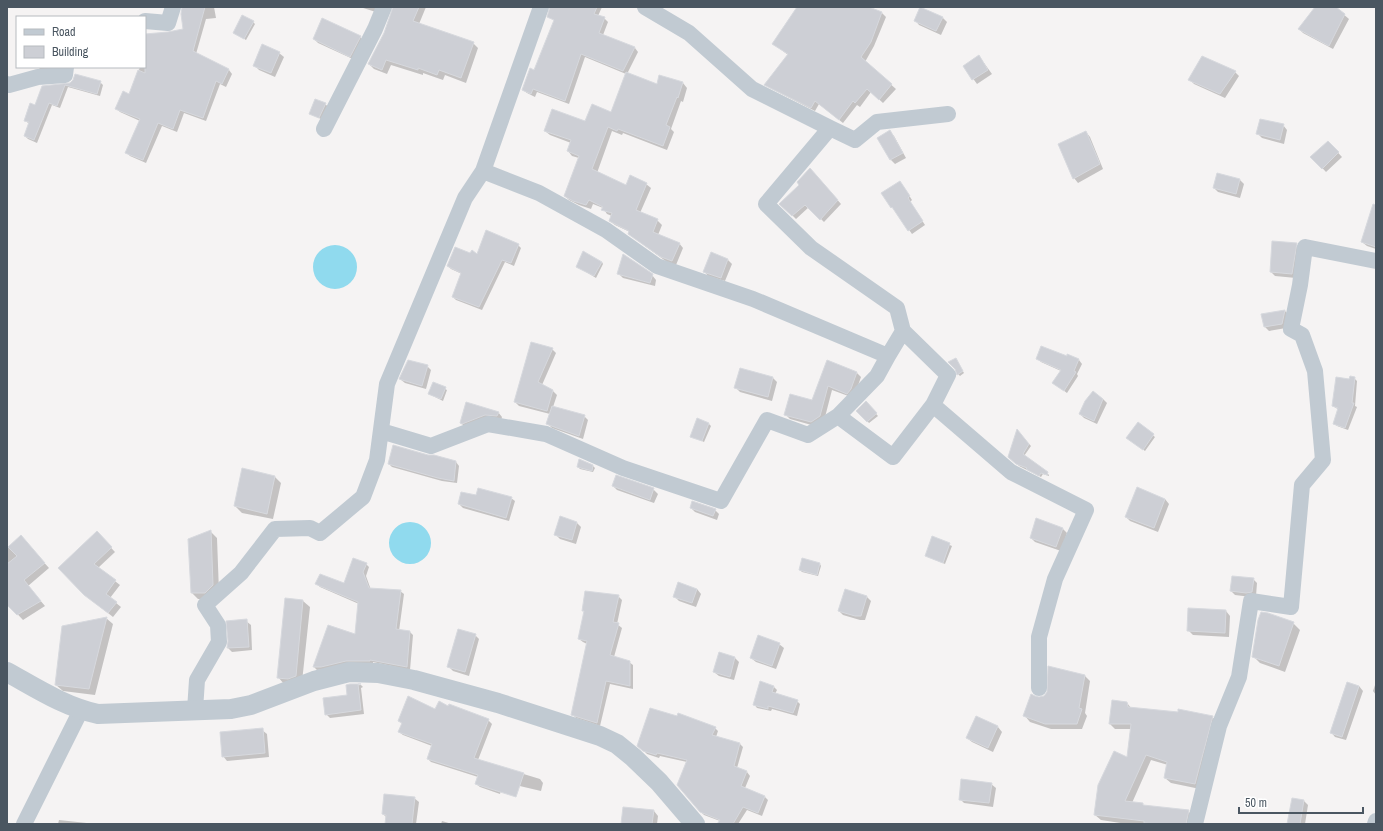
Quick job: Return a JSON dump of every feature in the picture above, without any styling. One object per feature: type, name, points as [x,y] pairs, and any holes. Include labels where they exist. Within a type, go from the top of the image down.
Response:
[{"type":"street","points":[[146,21],[168,23],[173,7]]},
{"type":"street","points":[[324,129],[375,29],[384,7]]},
{"type":"street","points":[[195,710],[196,680],[219,642],[218,625],[205,605],[241,572],[275,529],[310,528],[320,533],[363,497],[377,460],[387,384],[465,198],[483,171],[541,7]]},
{"type":"street","points":[[645,7],[689,33],[752,89],[855,140],[877,122],[948,114]]},
{"type":"street","points":[[7,84],[9,85],[38,77],[65,75],[66,68]]},
{"type":"street","points":[[830,128],[766,204],[811,248],[897,308],[903,331],[948,375],[934,405],[893,457],[838,416]]},
{"type":"street","points":[[483,171],[539,193],[606,230],[657,266],[753,299],[888,356]]},
{"type":"street","points":[[1195,824],[1219,726],[1239,677],[1251,601],[1291,607],[1302,485],[1323,460],[1315,371],[1302,335],[1291,329],[1300,285],[1304,247],[1376,261]]},
{"type":"street","points":[[381,431],[431,446],[488,424],[546,434],[623,468],[721,501],[766,420],[808,435],[838,416],[877,376],[903,331]]},
{"type":"street","points":[[934,405],[1010,472],[1086,510],[1055,579],[1038,637],[1039,688]]},
{"type":"street","points":[[7,672],[59,700],[81,710],[98,714],[231,709],[251,705],[314,681],[349,672],[378,673],[414,680],[498,703],[600,736],[617,744],[659,782],[694,824]]},
{"type":"street","points":[[24,824],[81,710]]},
{"type":"water","points":[[335,245],[347,249],[353,255],[357,267],[353,279],[347,285],[335,289],[323,285],[317,279],[313,267],[317,255],[323,249]]},
{"type":"water","points":[[410,522],[425,528],[431,543],[425,558],[410,564],[395,558],[389,543],[395,528]]},
{"type":"building","points":[[182,7],[205,7],[193,51],[229,69],[222,84],[216,81],[203,118],[180,110],[173,129],[158,123],[143,160],[125,153],[140,119],[115,109],[123,91],[129,94],[138,70],[145,73],[146,34],[183,29],[181,14]]},
{"type":"building","points":[[393,7],[419,7],[413,21],[474,42],[461,78],[439,70],[437,75],[418,68],[418,70],[386,60],[382,70],[368,64],[384,33]]},
{"type":"building","points":[[550,7],[597,7],[594,14],[605,17],[599,33],[635,47],[623,71],[581,54],[565,101],[533,89],[531,94],[522,90],[530,68],[534,70],[554,20],[547,17]]},
{"type":"building","points":[[797,7],[869,7],[882,12],[871,42],[861,57],[892,84],[879,100],[867,89],[855,103],[853,101],[839,120],[815,101],[811,108],[764,85],[788,54],[772,44]]},
{"type":"building","points":[[920,7],[943,17],[936,31],[914,21]]},
{"type":"building","points":[[1315,7],[1336,7],[1345,14],[1329,46],[1298,29]]},
{"type":"building","points":[[242,15],[254,21],[244,39],[233,33]]},
{"type":"building","points":[[322,18],[361,36],[350,57],[313,39]]},
{"type":"building","points":[[262,44],[280,52],[271,73],[253,66]]},
{"type":"building","points":[[979,55],[988,70],[972,80],[963,66]]},
{"type":"building","points":[[1202,56],[1236,71],[1220,94],[1188,80]]},
{"type":"building","points":[[626,72],[657,84],[659,75],[683,82],[678,98],[677,97],[666,125],[670,127],[663,146],[618,129],[617,131],[608,127],[592,169],[626,185],[630,175],[647,183],[636,210],[658,219],[653,232],[680,243],[672,261],[661,257],[628,234],[629,231],[609,221],[612,213],[601,210],[603,207],[589,200],[586,205],[573,201],[564,196],[579,156],[567,151],[571,140],[544,131],[552,109],[585,121],[592,104],[611,112]]},
{"type":"building","points":[[75,74],[101,81],[97,94],[65,85],[57,106],[49,103],[34,140],[24,136],[29,122],[24,121],[30,103],[35,105],[42,86],[70,83]]},
{"type":"building","points":[[315,99],[326,103],[319,118],[309,114]]},
{"type":"building","points":[[1260,119],[1284,124],[1280,140],[1256,134]]},
{"type":"building","points":[[890,130],[903,153],[890,160],[877,138]]},
{"type":"building","points":[[1086,131],[1100,164],[1073,179],[1058,144]]},
{"type":"building","points":[[1328,141],[1339,152],[1322,169],[1310,157]]},
{"type":"building","points":[[810,168],[838,200],[820,220],[805,205],[792,216],[779,204],[799,185],[797,182]]},
{"type":"building","points":[[1217,173],[1240,179],[1236,194],[1213,188]]},
{"type":"building","points":[[900,181],[910,196],[908,198],[923,221],[908,231],[881,193]]},
{"type":"building","points":[[1373,204],[1376,205],[1376,247],[1361,242]]},
{"type":"building","points":[[486,230],[519,244],[511,263],[502,260],[479,307],[452,297],[461,273],[447,266],[455,247],[470,253],[472,250],[477,254]]},
{"type":"building","points":[[1272,241],[1297,243],[1292,274],[1270,272]]},
{"type":"building","points":[[583,251],[602,262],[594,276],[576,267]]},
{"type":"building","points":[[711,252],[728,259],[721,278],[703,272]]},
{"type":"building","points":[[623,254],[653,274],[650,283],[617,274]]},
{"type":"building","points":[[1285,310],[1282,324],[1264,327],[1261,314]]},
{"type":"building","points":[[531,342],[553,348],[538,382],[553,390],[547,411],[514,402]]},
{"type":"building","points":[[1041,346],[1079,359],[1074,371],[1076,372],[1064,391],[1052,383],[1061,370],[1036,359]]},
{"type":"building","points":[[956,358],[963,371],[957,375],[955,369],[948,362]]},
{"type":"building","points":[[408,360],[428,365],[422,386],[399,379]]},
{"type":"building","points":[[827,360],[857,372],[851,389],[847,394],[828,386],[820,416],[811,422],[784,415],[790,394],[812,400]]},
{"type":"building","points":[[740,368],[773,377],[768,397],[734,388]]},
{"type":"building","points":[[1350,376],[1355,377],[1352,403],[1354,403],[1345,428],[1333,424],[1338,408],[1332,406],[1336,377],[1349,379]]},
{"type":"building","points":[[433,382],[446,387],[441,399],[428,394]]},
{"type":"building","points":[[1093,391],[1103,399],[1094,421],[1079,414],[1085,401]]},
{"type":"building","points":[[866,401],[877,413],[867,422],[856,411]]},
{"type":"building","points":[[466,402],[499,412],[497,416],[485,415],[462,424],[460,423]]},
{"type":"building","points":[[552,406],[585,415],[579,436],[546,424]]},
{"type":"building","points":[[697,418],[709,423],[702,441],[690,437]]},
{"type":"building","points":[[1138,422],[1154,434],[1143,450],[1126,438]]},
{"type":"building","points":[[1017,429],[1029,444],[1023,454],[1048,472],[1047,475],[1041,473],[1039,476],[1026,469],[1027,468],[1016,464],[1008,457]]},
{"type":"building","points":[[393,445],[456,461],[454,481],[388,464]]},
{"type":"building","points":[[579,459],[593,465],[592,471],[577,467]]},
{"type":"building","points":[[242,468],[275,476],[267,514],[234,506]]},
{"type":"building","points":[[616,475],[654,488],[650,500],[612,486]]},
{"type":"building","points":[[1137,487],[1165,499],[1154,528],[1125,517]]},
{"type":"building","points":[[478,488],[512,497],[506,518],[458,504],[461,492],[476,495]]},
{"type":"building","points":[[692,501],[716,509],[713,516],[690,508]]},
{"type":"building","points":[[560,516],[577,522],[572,540],[554,535]]},
{"type":"building","points":[[1036,518],[1063,528],[1056,547],[1030,538]]},
{"type":"building","points":[[211,530],[213,585],[205,593],[191,593],[188,539]]},
{"type":"building","points":[[97,531],[112,547],[94,564],[116,580],[106,594],[117,602],[108,613],[84,595],[58,568]]},
{"type":"building","points":[[21,535],[45,563],[24,580],[41,601],[17,615],[7,605],[7,564],[17,556],[8,547]]},
{"type":"building","points":[[932,536],[950,543],[943,563],[925,556]]},
{"type":"building","points":[[353,558],[367,563],[363,572],[369,588],[401,590],[396,629],[410,631],[407,667],[370,660],[346,661],[321,667],[313,667],[328,625],[355,634],[358,602],[315,584],[320,574],[344,583]]},
{"type":"building","points":[[802,558],[820,563],[817,575],[799,570]]},
{"type":"building","points":[[1232,576],[1254,578],[1252,592],[1246,593],[1230,591]]},
{"type":"building","points":[[678,582],[697,589],[692,603],[673,597]]},
{"type":"building","points":[[845,589],[867,596],[861,616],[855,616],[838,611]]},
{"type":"building","points":[[585,591],[619,595],[613,622],[619,623],[610,655],[630,661],[630,686],[606,681],[597,723],[571,715],[587,641],[578,639],[584,611],[582,611]]},
{"type":"building","points":[[285,598],[303,600],[296,676],[288,679],[277,678]]},
{"type":"building","points":[[1188,608],[1226,610],[1225,633],[1187,631]]},
{"type":"building","points":[[1261,612],[1294,622],[1279,666],[1252,657],[1258,620]]},
{"type":"building","points":[[107,617],[89,689],[55,685],[62,626]]},
{"type":"building","points":[[247,619],[249,647],[227,648],[228,641],[226,621]]},
{"type":"building","points":[[458,629],[476,634],[465,672],[447,667]]},
{"type":"building","points":[[758,635],[780,643],[772,666],[750,658]]},
{"type":"building","points":[[719,652],[735,657],[730,677],[713,672]]},
{"type":"building","points":[[1048,666],[1085,675],[1079,708],[1082,709],[1077,724],[1045,724],[1023,716],[1031,694],[1039,697],[1044,696],[1047,692]]},
{"type":"building","points":[[760,681],[774,686],[772,692],[798,700],[793,713],[768,706],[768,709],[753,705]]},
{"type":"building","points":[[1347,682],[1359,686],[1342,737],[1330,733]]},
{"type":"building","points":[[358,684],[361,710],[325,715],[323,698],[347,695],[346,685]]},
{"type":"building","points":[[408,696],[435,709],[439,701],[448,706],[449,704],[489,719],[474,758],[524,773],[516,797],[475,784],[478,775],[427,759],[432,744],[398,732],[402,723],[398,721]]},
{"type":"building","points":[[1112,700],[1127,702],[1128,707],[1178,712],[1178,709],[1213,716],[1195,784],[1164,778],[1167,762],[1146,755],[1125,801],[1143,803],[1143,805],[1189,810],[1186,824],[1153,824],[1144,823],[1144,821],[1094,815],[1098,785],[1114,751],[1127,757],[1131,724],[1109,724]]},
{"type":"building","points":[[650,708],[677,716],[678,713],[716,727],[712,735],[740,743],[734,766],[747,771],[741,786],[765,796],[758,813],[743,807],[733,824],[717,824],[720,820],[700,812],[677,785],[687,760],[657,753],[656,755],[643,751],[637,746]]},
{"type":"building","points":[[976,716],[998,726],[988,748],[966,738]]},
{"type":"building","points":[[263,728],[265,753],[222,757],[220,732]]},
{"type":"building","points":[[961,779],[992,783],[989,803],[959,800]]},
{"type":"building","points":[[384,794],[415,797],[412,824],[385,824],[386,815],[382,814]]},
{"type":"building","points":[[1292,798],[1304,800],[1300,824],[1287,824]]},
{"type":"building","points":[[623,807],[654,810],[652,824],[621,824]]}]
